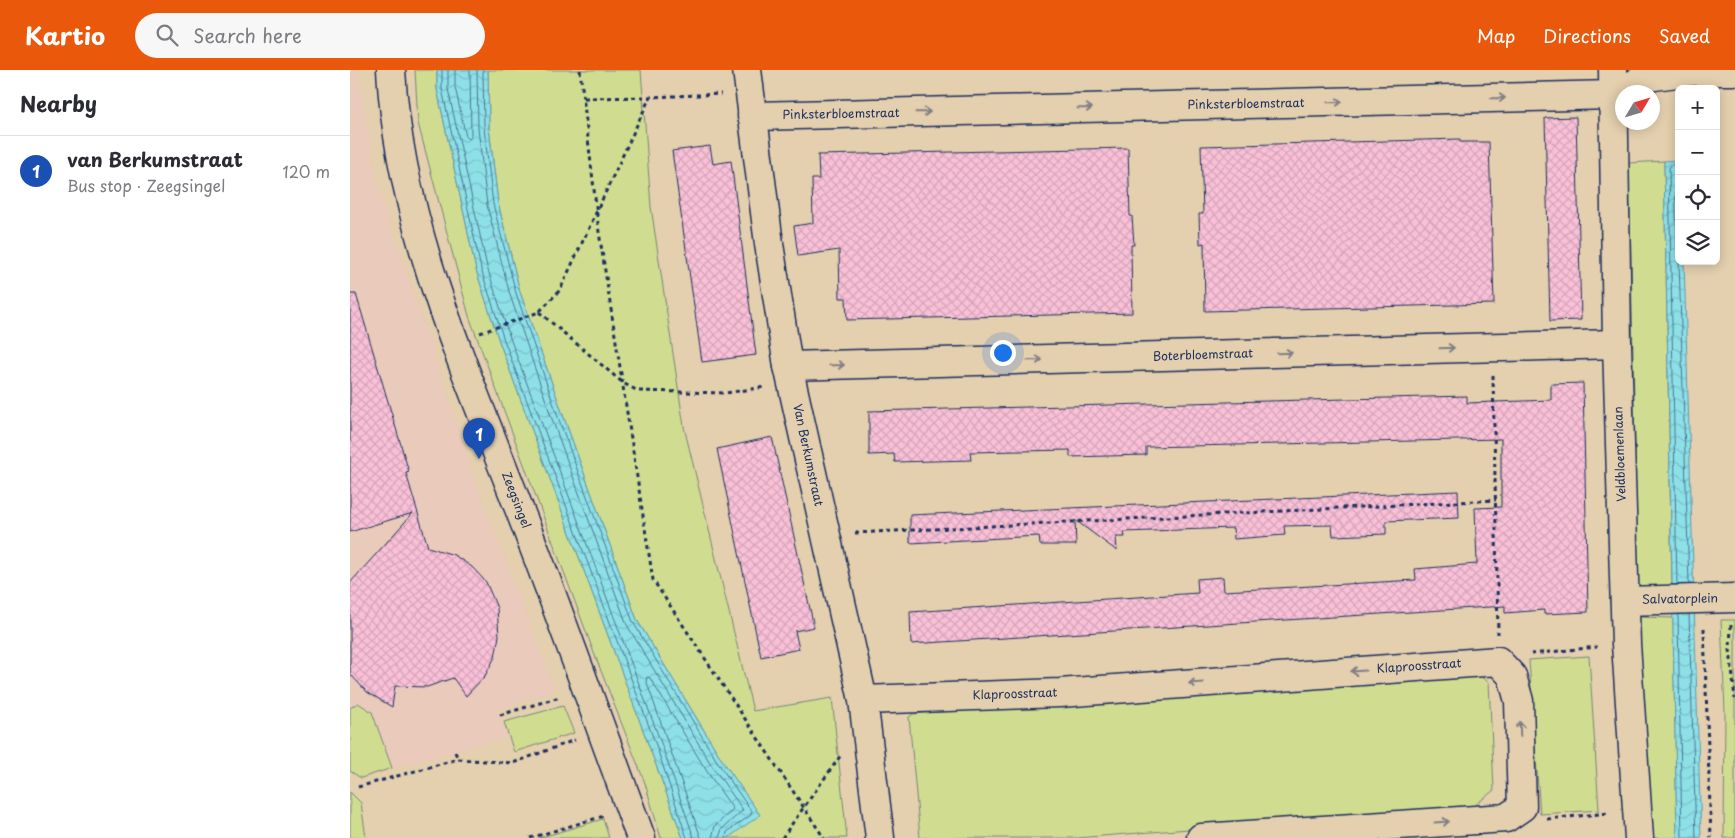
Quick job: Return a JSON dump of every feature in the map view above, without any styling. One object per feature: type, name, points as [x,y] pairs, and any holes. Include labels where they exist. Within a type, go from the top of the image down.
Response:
[{"type":"street","name":"Zeegsingel","points":[[391,70],[393,104],[406,174],[426,256],[455,342],[641,838]]},
{"type":"street","name":"Pinksterbloemstraat","points":[[749,93],[1613,82],[1692,71],[1735,71]]},
{"type":"street","name":"Veldbloemenlaan","points":[[1613,82],[1617,344],[1626,644],[1639,838]]},
{"type":"street","name":"Van Berkumstraat","points":[[749,93],[769,244],[790,375],[864,711],[880,838]]},
{"type":"street","name":"Boterbloemstraat","points":[[790,375],[1493,347],[1617,344]]},
{"type":"street","name":"Salvatorplein","points":[[1625,600],[1733,598]]},
{"type":"street","name":"Klaproosstraat","points":[[864,711],[1060,693],[1505,668]]},
{"type":"street","points":[[1201,838],[1506,818],[1522,807],[1519,701],[1505,668]]},
{"type":"path","points":[[580,70],[597,210],[653,580],[824,838]]},
{"type":"path","points":[[584,98],[749,93]]},
{"type":"path","points":[[480,333],[539,312],[560,290],[650,97]]},
{"type":"path","points":[[539,312],[623,383],[638,391],[726,393],[790,375]]},
{"type":"path","points":[[1493,347],[1496,500],[1505,668]]},
{"type":"path","points":[[826,535],[1496,500]]},
{"type":"path","points":[[1733,598],[1730,649],[1735,699]]},
{"type":"path","points":[[1701,600],[1711,838]]},
{"type":"path","points":[[1505,668],[1522,655],[1626,644]]},
{"type":"path","points":[[1730,649],[1735,650]]},
{"type":"path","points":[[500,716],[586,689]]},
{"type":"path","points":[[782,838],[804,808],[864,711]]},
{"type":"path","points":[[358,788],[458,759],[513,764],[602,731]]},
{"type":"path","points":[[455,752],[458,759]]},
{"type":"path","points":[[1522,807],[1533,820],[1637,810]]},
{"type":"path","points":[[530,838],[630,808]]},
{"type":"shaded area","points":[[350,70],[357,70],[379,190],[478,488],[555,690],[499,710],[507,738],[392,768],[372,712],[358,703],[350,708]]},
{"type":"green space","points":[[415,70],[437,70],[437,89],[476,270],[499,341],[683,838],[661,838],[645,783],[594,653],[469,316],[418,123]]},
{"type":"green space","points":[[488,70],[641,70],[651,207],[684,427],[753,711],[832,698],[847,838],[728,838],[759,814],[722,760],[637,620],[520,292],[498,203],[489,128]]},
{"type":"green space","points":[[1664,161],[1672,589],[1638,588],[1629,163]]},
{"type":"green space","points":[[1638,617],[1673,618],[1677,838],[1651,838]]},
{"type":"green space","points":[[1721,620],[1735,620],[1735,838],[1724,838],[1725,712]]},
{"type":"green space","points":[[1589,656],[1599,810],[1540,814],[1529,660]]},
{"type":"green space","points":[[1467,669],[1489,682],[1494,790],[1474,806],[1077,838],[920,838],[909,717],[913,714]]},
{"type":"green space","points":[[358,703],[372,712],[392,768],[361,778],[350,771],[350,708]]},
{"type":"green space","points":[[563,706],[574,733],[514,752],[504,722]]},
{"type":"green space","points":[[350,792],[361,803],[366,838],[350,838]]},
{"type":"green space","points":[[603,819],[609,838],[539,838]]},
{"type":"water","points":[[437,70],[488,70],[489,128],[498,203],[520,292],[637,620],[722,760],[760,815],[728,838],[683,838],[499,341],[476,270],[437,89]]},
{"type":"water","points":[[1675,160],[1675,265],[1684,265],[1701,838],[1677,838],[1664,161]]},
{"type":"building","points":[[1576,117],[1581,320],[1550,321],[1545,118]]},
{"type":"building","points":[[1460,139],[1460,142],[1489,142],[1494,304],[1205,311],[1204,243],[1200,244],[1199,214],[1203,214],[1201,146]]},
{"type":"building","points":[[710,146],[713,164],[731,161],[756,355],[702,362],[672,151]]},
{"type":"building","points":[[1128,148],[1130,216],[1132,216],[1134,245],[1131,245],[1132,313],[847,320],[846,298],[840,298],[839,250],[798,256],[794,226],[813,223],[812,179],[819,179],[818,155]]},
{"type":"building","points":[[350,294],[356,294],[409,472],[406,473],[428,547],[454,555],[472,567],[486,582],[497,608],[499,636],[495,657],[485,676],[466,696],[453,678],[427,687],[395,686],[392,707],[367,692],[350,674],[350,583],[413,513],[350,532]]},
{"type":"building","points":[[1583,383],[1588,612],[1544,614],[1544,610],[1505,613],[1505,606],[911,644],[910,612],[1198,593],[1197,579],[1223,577],[1224,591],[1416,580],[1415,569],[1477,564],[1475,508],[1501,507],[1501,439],[1146,447],[1146,455],[1070,457],[1070,450],[970,452],[971,460],[895,462],[894,454],[869,455],[869,411],[1467,396],[1467,403],[1551,400],[1551,384]]},
{"type":"building","points":[[772,437],[814,627],[795,631],[799,649],[761,657],[717,449]]},
{"type":"building","points":[[1458,491],[1459,518],[1386,521],[1386,534],[1333,536],[1332,525],[1284,526],[1285,535],[1234,539],[1233,528],[1124,532],[1125,537],[1116,537],[1117,551],[1075,520],[1076,545],[1040,545],[1039,536],[910,543],[910,515]]},
{"type":"place","name":"van Berkumstraat","points":[[479,459]]}]
